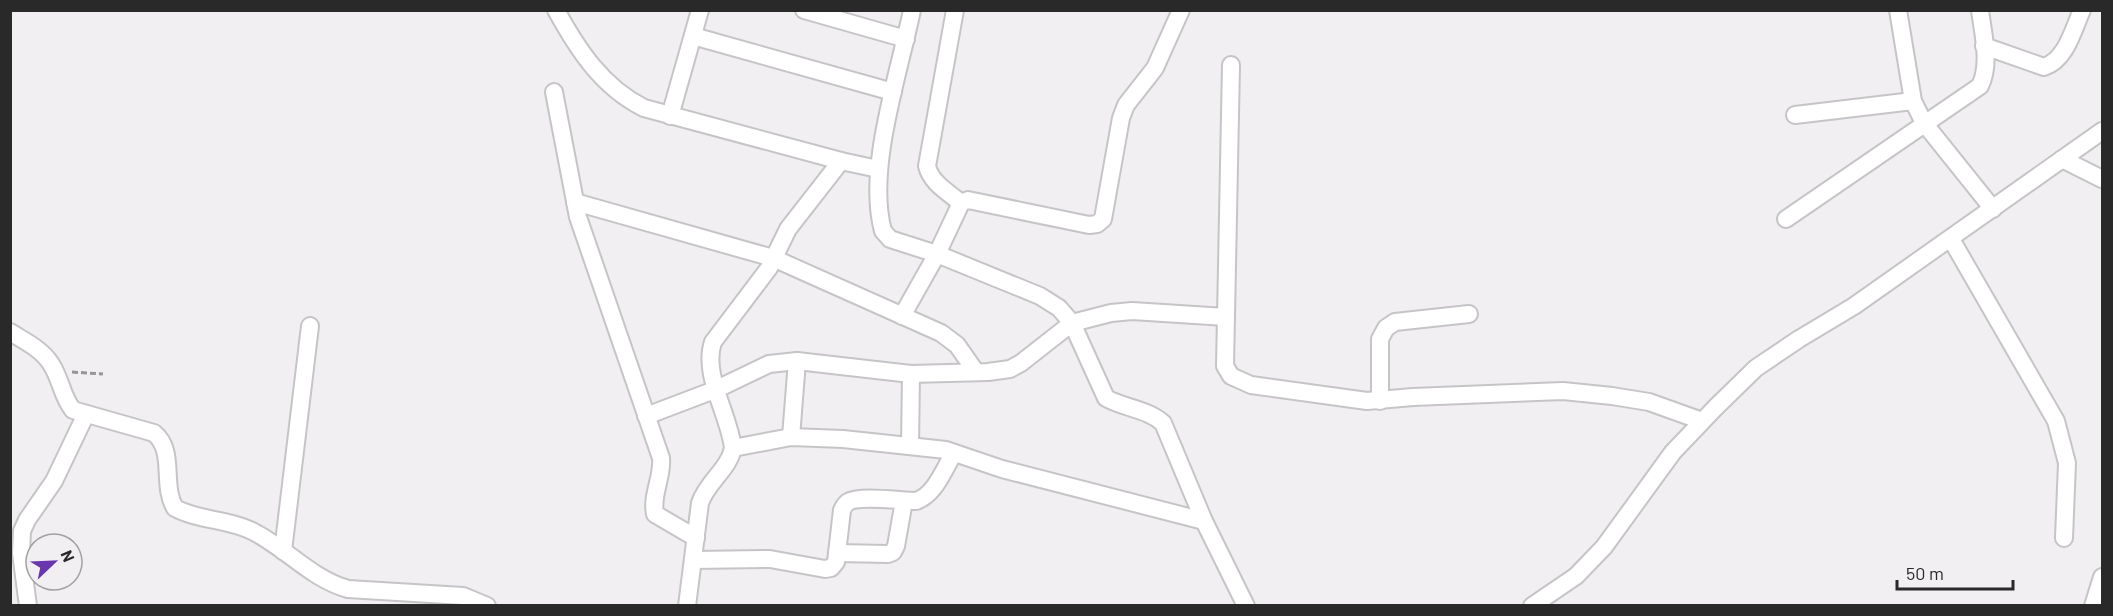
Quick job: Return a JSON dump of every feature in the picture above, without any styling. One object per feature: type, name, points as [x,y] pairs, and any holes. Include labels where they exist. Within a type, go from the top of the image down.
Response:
[{"type":"street","points":[[556,10],[588,63],[625,99],[670,116],[878,169]]},
{"type":"street","points":[[670,116],[700,10]]},
{"type":"street","points":[[804,10],[906,39]]},
{"type":"street","points":[[912,10],[878,169],[883,231],[890,239],[937,254],[1040,296],[1059,308],[1072,322],[1106,398],[1117,404],[1155,416],[1163,423],[1204,521],[1246,606]]},
{"type":"street","points":[[955,10],[927,166],[929,175],[936,183],[961,203]]},
{"type":"street","points":[[902,316],[937,254],[961,203],[968,200],[1089,225],[1097,224],[1103,219],[1121,118],[1126,105],[1155,68],[1181,10]]},
{"type":"street","points":[[1898,10],[1913,101],[1924,123],[1994,209]]},
{"type":"street","points":[[1984,46],[2044,67],[2061,55],[2082,10]]},
{"type":"street","points":[[1786,219],[1980,86],[1985,76],[1983,15]]},
{"type":"street","points":[[693,36],[893,92]]},
{"type":"street","points":[[1231,65],[1225,366],[1231,376],[1251,385],[1367,401],[1563,391],[1649,402],[1702,421]]},
{"type":"street","points":[[554,92],[578,217],[661,458],[662,467],[653,505],[655,514],[696,538]]},
{"type":"street","points":[[1795,115],[1913,101]]},
{"type":"street","points":[[1532,606],[1576,576],[1604,547],[1673,452],[1756,369],[1799,339],[1854,306],[2103,131]]},
{"type":"street","points":[[2062,159],[2103,178]]},
{"type":"street","points":[[687,606],[702,495],[731,457],[734,448],[710,369],[710,352],[713,342],[766,273],[788,229],[841,161]]},
{"type":"street","points":[[575,202],[773,258],[950,339],[976,372]]},
{"type":"street","points":[[1950,238],[2056,421],[2067,463],[2064,538]]},
{"type":"street","points":[[646,416],[717,389],[770,364],[797,361],[911,374],[1011,369],[1072,322],[1111,313],[1132,311],[1226,316]]},
{"type":"street","points":[[1380,401],[1380,339],[1386,328],[1395,322],[1469,314]]},
{"type":"street","points":[[283,550],[310,326]]},
{"type":"street","points":[[10,332],[34,347],[51,364],[68,404],[74,410],[154,433],[161,440],[165,449],[168,493],[175,508],[252,530],[321,579],[335,586],[397,598],[463,596],[487,606]]},
{"type":"street","points":[[791,437],[797,361]]},
{"type":"street","points":[[910,446],[911,374]]},
{"type":"street","points":[[28,606],[21,553],[22,531],[54,481],[86,414]]},
{"type":"street","points":[[734,448],[791,437],[843,439],[946,450],[1002,469],[1204,521]]},
{"type":"street","points":[[693,560],[770,559],[825,569],[831,568],[836,562],[842,510],[850,500],[916,501],[923,499],[932,489],[954,453]]},
{"type":"street","points":[[837,553],[888,554],[893,552],[904,501]]},
{"type":"street","points":[[2092,606],[2103,577]]},
{"type":"path","points":[[51,364],[74,373],[103,374]]}]
